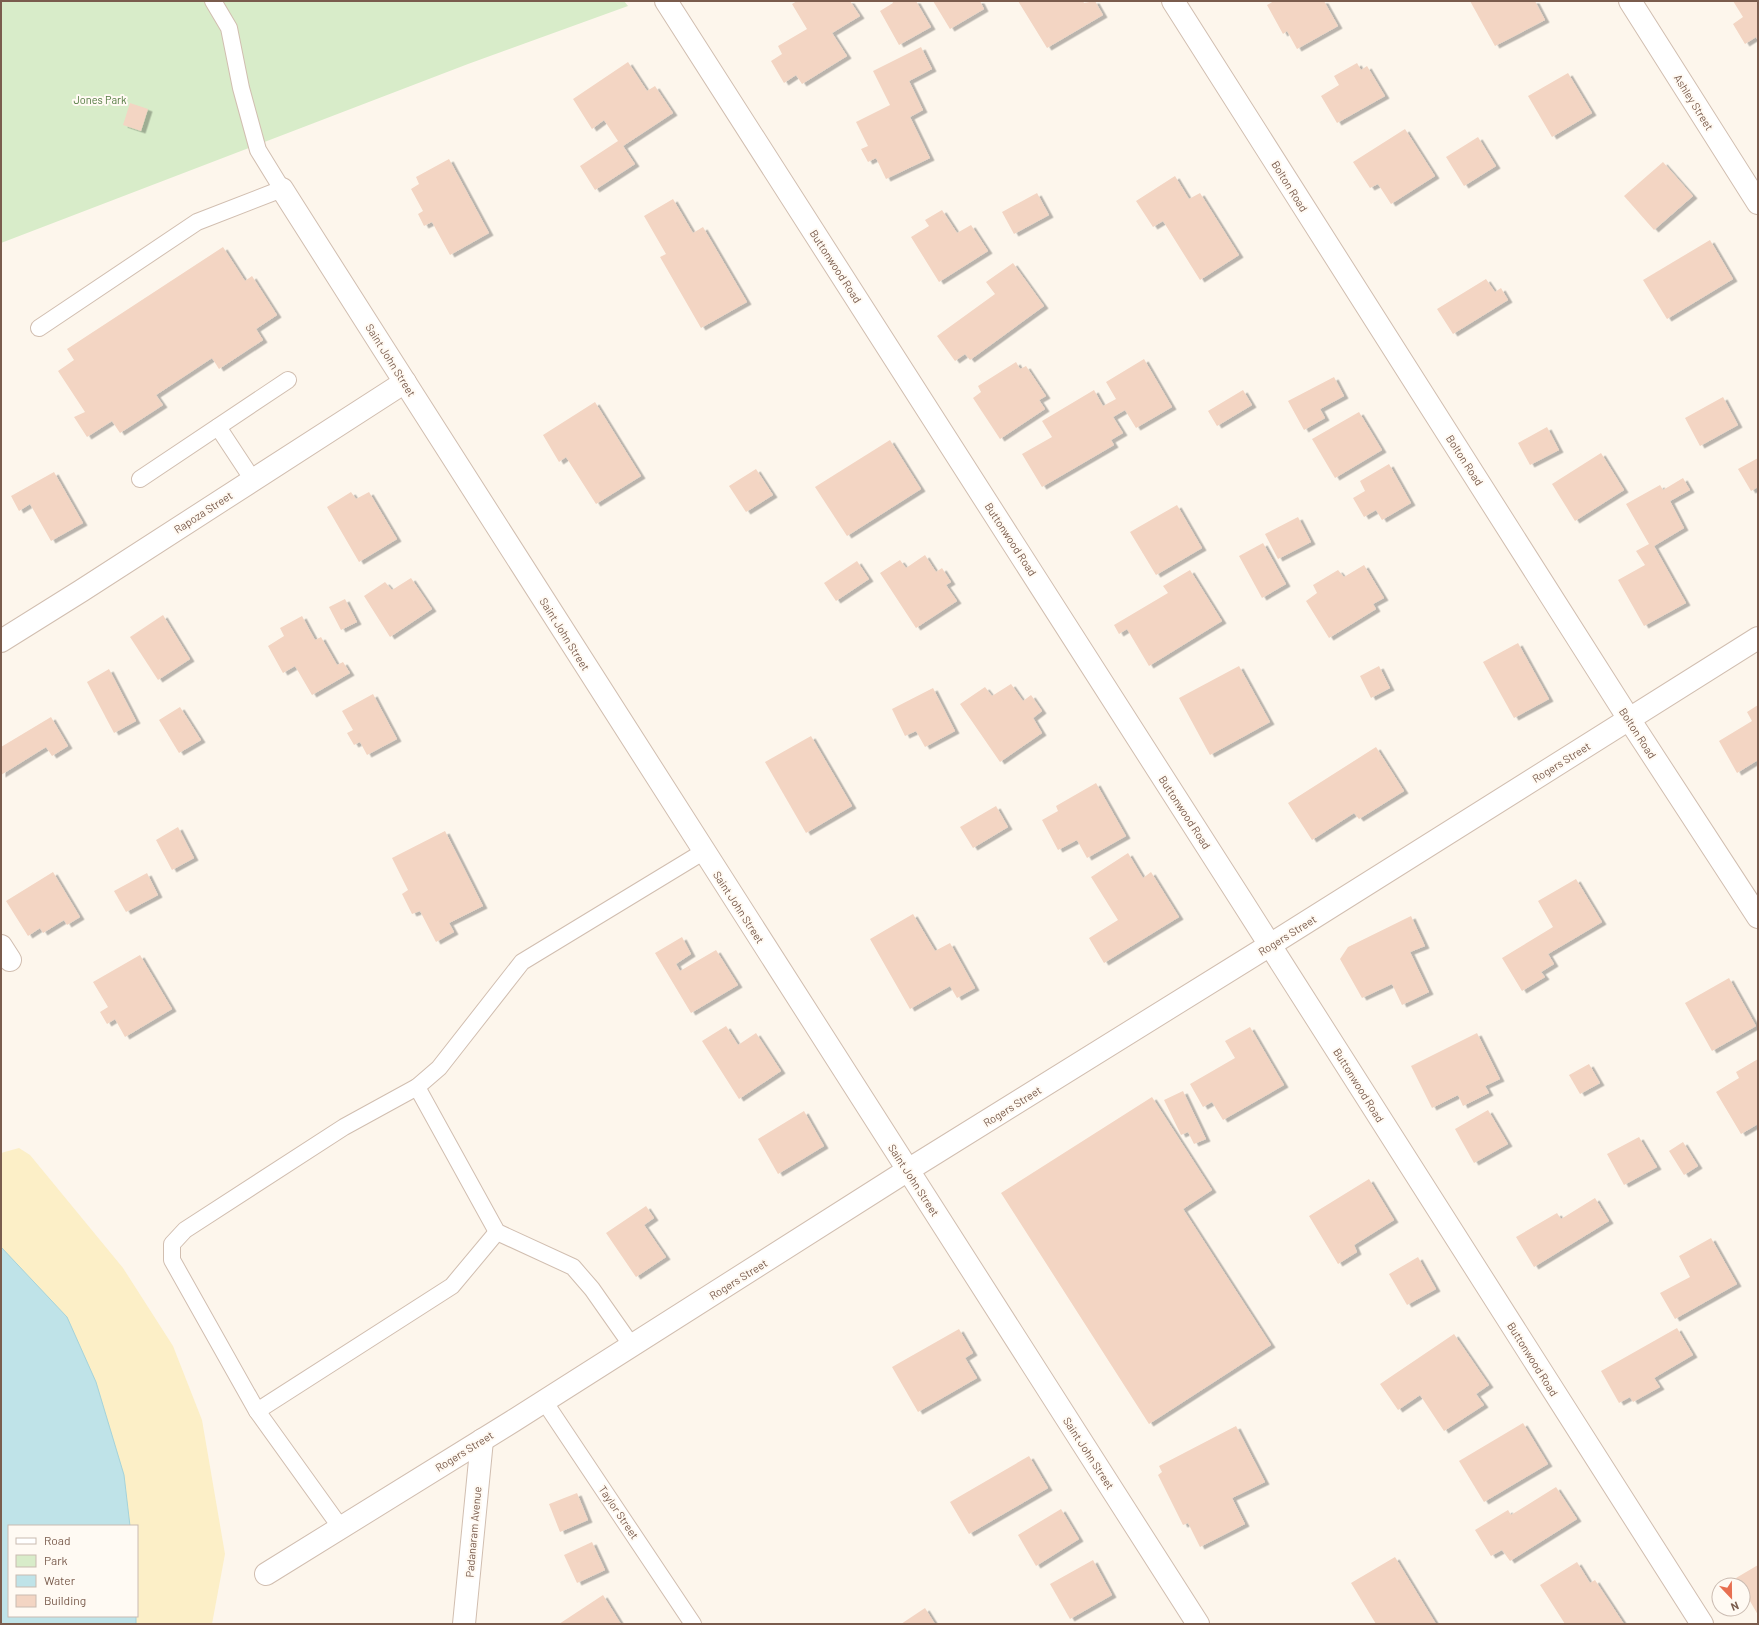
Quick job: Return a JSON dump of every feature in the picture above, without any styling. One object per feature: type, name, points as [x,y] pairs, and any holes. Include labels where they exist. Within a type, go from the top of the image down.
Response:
[{"type":"street","name":"Buttonwood Road","points":[[666,1],[1702,1624]]},
{"type":"street","name":"Bolton Road","points":[[1173,1],[1629,719],[1758,917]]},
{"type":"street","name":"Ashley Street","points":[[1630,1],[1758,203]]},
{"type":"street","name":"Saint John Street","points":[[282,189],[703,852],[1198,1624]]},
{"type":"street","name":"Rapoza Street","points":[[1,641],[88,587],[405,382]]},
{"type":"street","name":"Rogers Street","points":[[266,1574],[632,1346],[908,1170],[1270,946],[1758,638]]},
{"type":"street","name":"Padanaram Avenue","points":[[464,1624],[482,1440]]},
{"type":"lane","points":[[39,328],[197,222],[282,189],[258,150],[241,88],[229,28],[213,1]]},
{"type":"lane","points":[[140,480],[288,380]]},
{"type":"lane","points":[[218,427],[253,480]]},
{"type":"lane","points":[[341,1528],[257,1411],[172,1260],[172,1244],[185,1230],[344,1126],[417,1088],[438,1068],[522,962],[703,852]]},
{"type":"lane","points":[[417,1088],[497,1232],[573,1267],[592,1289],[632,1346]]},
{"type":"lane","points":[[257,1411],[452,1286],[497,1232]]},
{"type":"lane","name":"Taylor Street","points":[[544,1401],[693,1624]]},
{"type":"green space","name":"Jones Park","points":[[1,1],[624,1],[628,6],[468,64],[1,243]]},
{"type":"sand","points":[[19,1148],[30,1155],[123,1268],[173,1346],[202,1420],[225,1554],[212,1624],[103,1624],[106,1617],[138,1617],[138,1525],[111,1525],[1,1287],[1,1153]]},
{"type":"water","points":[[1,1247],[67,1317],[96,1382],[124,1475],[130,1525],[8,1525],[8,1617],[136,1617],[136,1624],[1,1624]]},
{"type":"building","points":[[797,1],[850,1],[860,16],[832,33],[847,56],[802,84],[796,75],[784,83],[771,61],[782,54],[778,46],[807,29],[792,4]]},
{"type":"building","points":[[892,1],[916,1],[931,27],[899,45],[880,11],[893,3]]},
{"type":"building","points":[[933,1],[980,1],[984,9],[950,29]]},
{"type":"building","points":[[1018,1],[1083,1],[1084,3],[1095,1],[1103,15],[1047,48]]},
{"type":"building","points":[[1274,1],[1324,1],[1338,26],[1297,49],[1287,31],[1283,34],[1267,5]]},
{"type":"building","points":[[1470,1],[1535,1],[1545,20],[1495,46]]},
{"type":"building","points":[[1733,1],[1758,1],[1758,41],[1756,37],[1745,44],[1733,24],[1743,17]]},
{"type":"building","points":[[921,47],[932,69],[909,81],[923,110],[910,117],[930,158],[886,179],[876,158],[868,162],[861,149],[868,146],[856,122],[890,105],[873,71]]},
{"type":"building","points":[[628,62],[647,91],[655,86],[673,113],[623,146],[635,164],[595,190],[580,166],[618,141],[604,120],[592,129],[573,99]]},
{"type":"building","points":[[1357,63],[1361,70],[1367,66],[1385,96],[1337,123],[1321,96],[1339,85],[1334,76]]},
{"type":"building","points":[[1568,73],[1592,113],[1552,137],[1528,96]]},
{"type":"building","points":[[130,103],[148,109],[141,131],[123,125]]},
{"type":"building","points":[[1405,129],[1435,176],[1391,204],[1378,184],[1370,188],[1353,162]]},
{"type":"building","points":[[1478,137],[1496,166],[1464,186],[1446,157]]},
{"type":"building","points":[[449,159],[489,233],[450,255],[432,222],[424,226],[418,214],[423,211],[411,189],[419,184],[416,177]]},
{"type":"building","points":[[1663,162],[1693,196],[1654,230],[1624,196]]},
{"type":"building","points":[[1175,176],[1189,199],[1200,193],[1239,255],[1200,280],[1163,221],[1153,227],[1136,201]]},
{"type":"building","points":[[1037,193],[1049,215],[1014,234],[1002,212]]},
{"type":"building","points":[[673,199],[693,233],[703,227],[747,302],[701,328],[660,257],[666,254],[644,216]]},
{"type":"building","points":[[942,210],[957,233],[971,225],[988,251],[939,282],[911,237],[929,226],[925,220]]},
{"type":"building","points":[[1710,240],[1733,279],[1667,319],[1643,280]]},
{"type":"building","points":[[223,247],[245,281],[252,276],[277,315],[256,329],[263,340],[219,369],[212,358],[156,395],[163,405],[120,433],[112,421],[87,437],[74,417],[85,412],[58,371],[74,360],[67,349]]},
{"type":"building","points":[[1013,263],[1044,306],[970,360],[965,354],[955,361],[937,336],[995,294],[986,282]]},
{"type":"building","points":[[1486,279],[1495,292],[1501,288],[1508,300],[1453,334],[1437,309]]},
{"type":"building","points":[[1144,359],[1172,407],[1136,428],[1125,410],[1113,417],[1123,433],[1111,440],[1114,445],[1042,487],[1022,454],[1052,437],[1042,421],[1094,390],[1103,406],[1116,399],[1106,382]]},
{"type":"building","points":[[1016,362],[1020,369],[1026,366],[1046,396],[1039,400],[1045,409],[1000,439],[973,398],[981,392],[978,386]]},
{"type":"building","points":[[1334,377],[1344,396],[1320,409],[1325,418],[1304,430],[1288,401]]},
{"type":"building","points":[[1243,390],[1252,405],[1217,426],[1208,411]]},
{"type":"building","points":[[1723,397],[1738,425],[1700,446],[1685,418]]},
{"type":"building","points":[[595,402],[641,476],[596,504],[566,457],[559,462],[543,435]]},
{"type":"building","points":[[1359,412],[1382,450],[1335,478],[1312,439]]},
{"type":"building","points":[[1547,427],[1559,450],[1530,465],[1518,443]]},
{"type":"building","points":[[890,440],[921,489],[847,536],[815,487]]},
{"type":"building","points":[[1601,453],[1624,490],[1575,521],[1552,484]]},
{"type":"building","points":[[1758,458],[1758,487],[1751,491],[1738,469]]},
{"type":"building","points":[[1389,464],[1411,503],[1382,520],[1376,510],[1364,517],[1353,498],[1365,491],[1360,481]]},
{"type":"building","points":[[756,469],[773,495],[746,512],[729,486]]},
{"type":"building","points":[[54,472],[83,523],[51,541],[30,504],[19,511],[11,496]]},
{"type":"building","points":[[1683,478],[1690,490],[1670,501],[1684,528],[1654,546],[1686,603],[1644,626],[1618,580],[1645,565],[1636,551],[1649,544],[1626,504],[1660,485],[1663,490]]},
{"type":"building","points":[[351,492],[356,499],[369,492],[397,539],[359,562],[327,507]]},
{"type":"building","points":[[1177,505],[1202,548],[1156,575],[1130,532]]},
{"type":"building","points":[[1298,517],[1311,542],[1278,559],[1265,534]]},
{"type":"building","points":[[1263,543],[1286,584],[1262,598],[1239,556]]},
{"type":"building","points":[[925,555],[936,572],[942,568],[951,582],[946,585],[957,601],[916,628],[880,573],[900,560],[906,568]]},
{"type":"building","points":[[857,561],[869,579],[836,601],[824,583]]},
{"type":"building","points":[[1364,565],[1384,598],[1373,604],[1376,609],[1329,638],[1306,601],[1317,593],[1313,585],[1338,570],[1344,577]]},
{"type":"building","points":[[1190,570],[1222,621],[1149,666],[1127,629],[1119,634],[1114,625],[1168,593],[1163,586]]},
{"type":"building","points":[[411,578],[432,609],[390,637],[364,596],[385,582],[392,590]]},
{"type":"building","points":[[345,599],[357,622],[341,630],[329,607]]},
{"type":"building","points":[[163,615],[190,659],[158,680],[130,637]]},
{"type":"building","points":[[302,616],[315,640],[321,637],[337,665],[343,662],[350,673],[312,695],[295,666],[283,673],[268,646],[284,636],[280,628]]},
{"type":"building","points":[[1518,643],[1549,699],[1514,718],[1483,662]]},
{"type":"building","points":[[1239,666],[1270,722],[1210,755],[1179,698]]},
{"type":"building","points":[[1379,666],[1390,688],[1371,698],[1360,676]]},
{"type":"building","points":[[109,669],[136,721],[114,733],[87,682]]},
{"type":"building","points":[[1011,684],[1023,701],[1031,695],[1042,711],[1033,718],[1042,733],[1000,762],[960,704],[985,687],[992,696]]},
{"type":"building","points":[[933,688],[955,731],[925,747],[916,731],[905,736],[892,709]]},
{"type":"building","points":[[373,694],[397,739],[367,755],[360,742],[354,745],[347,733],[353,730],[342,711]]},
{"type":"building","points":[[1758,705],[1758,760],[1737,773],[1719,741],[1752,721],[1747,712]]},
{"type":"building","points":[[180,707],[201,740],[179,753],[159,720]]},
{"type":"building","points":[[51,717],[68,746],[52,756],[46,747],[1,775],[1,747]]},
{"type":"building","points":[[811,736],[852,806],[806,833],[765,762]]},
{"type":"building","points":[[1376,747],[1404,791],[1359,819],[1354,813],[1312,840],[1288,803]]},
{"type":"building","points":[[1096,783],[1126,836],[1087,858],[1077,840],[1058,850],[1042,820],[1058,811],[1056,806]]},
{"type":"building","points":[[996,806],[1008,827],[973,848],[960,827]]},
{"type":"building","points":[[178,827],[194,858],[172,870],[156,840]]},
{"type":"building","points":[[445,831],[483,906],[449,923],[454,932],[436,942],[420,911],[412,914],[402,894],[408,890],[392,858]]},
{"type":"building","points":[[1128,853],[1143,878],[1151,872],[1179,917],[1104,963],[1089,938],[1118,920],[1091,877]]},
{"type":"building","points":[[53,872],[80,917],[67,925],[64,920],[43,933],[40,928],[28,936],[6,901]]},
{"type":"building","points":[[147,873],[158,895],[126,912],[114,891]]},
{"type":"building","points":[[1576,879],[1602,922],[1548,954],[1554,964],[1541,972],[1545,977],[1522,991],[1502,958],[1553,927],[1538,901]]},
{"type":"building","points":[[913,914],[935,951],[950,943],[975,988],[957,998],[950,986],[910,1009],[870,939]]},
{"type":"building","points":[[1411,916],[1425,946],[1410,952],[1429,992],[1402,1005],[1392,984],[1362,998],[1340,959],[1348,947]]},
{"type":"building","points":[[682,937],[691,954],[676,964],[680,971],[716,950],[738,985],[691,1013],[655,953]]},
{"type":"building","points":[[140,955],[172,1009],[125,1037],[115,1019],[107,1024],[100,1012],[108,1007],[93,982]]},
{"type":"building","points":[[1729,978],[1756,1026],[1712,1051],[1685,1003]]},
{"type":"building","points":[[726,1026],[738,1045],[756,1033],[781,1071],[739,1099],[702,1041]]},
{"type":"building","points":[[1250,1027],[1284,1085],[1223,1120],[1212,1102],[1203,1107],[1190,1084],[1235,1058],[1225,1041]]},
{"type":"building","points":[[1477,1033],[1500,1079],[1485,1086],[1489,1093],[1463,1106],[1458,1095],[1432,1108],[1411,1066]]},
{"type":"building","points":[[1758,1059],[1758,1124],[1741,1134],[1716,1092],[1739,1078],[1736,1072]]},
{"type":"building","points":[[1589,1064],[1600,1083],[1580,1094],[1569,1075]]},
{"type":"building","points":[[1183,1091],[1206,1139],[1194,1144],[1188,1132],[1181,1135],[1164,1100]]},
{"type":"building","points":[[1152,1097],[1212,1190],[1183,1209],[1271,1345],[1149,1424],[1001,1193]]},
{"type":"building","points":[[1488,1110],[1508,1144],[1474,1163],[1455,1129]]},
{"type":"building","points":[[804,1111],[824,1146],[778,1174],[758,1139]]},
{"type":"building","points":[[1639,1137],[1657,1167],[1624,1185],[1607,1154]]},
{"type":"building","points":[[1683,1142],[1698,1166],[1684,1175],[1669,1151]]},
{"type":"building","points":[[1369,1179],[1394,1220],[1354,1245],[1357,1252],[1338,1264],[1309,1216]]},
{"type":"building","points":[[1595,1198],[1609,1221],[1534,1267],[1516,1237],[1557,1213],[1561,1219]]},
{"type":"building","points":[[646,1206],[654,1218],[644,1225],[666,1257],[636,1277],[606,1233]]},
{"type":"building","points":[[1711,1238],[1737,1284],[1675,1319],[1660,1293],[1690,1277],[1679,1256]]},
{"type":"building","points":[[1418,1257],[1436,1289],[1407,1305],[1389,1274]]},
{"type":"building","points":[[1677,1328],[1693,1355],[1654,1378],[1660,1387],[1633,1402],[1630,1397],[1619,1403],[1601,1371]]},
{"type":"building","points":[[959,1329],[973,1353],[965,1358],[977,1378],[918,1412],[892,1367]]},
{"type":"building","points":[[1454,1334],[1489,1385],[1476,1394],[1484,1405],[1444,1431],[1420,1395],[1398,1410],[1380,1384]]},
{"type":"building","points":[[1523,1423],[1548,1464],[1484,1502],[1459,1461]]},
{"type":"building","points":[[1236,1426],[1265,1482],[1232,1498],[1245,1524],[1200,1547],[1188,1523],[1183,1525],[1158,1475],[1162,1472],[1159,1466]]},
{"type":"building","points":[[1029,1456],[1048,1488],[969,1534],[950,1502]]},
{"type":"building","points":[[1556,1487],[1577,1519],[1510,1561],[1502,1550],[1491,1556],[1475,1530],[1508,1510],[1511,1515]]},
{"type":"building","points":[[577,1493],[588,1520],[560,1532],[549,1504]]},
{"type":"building","points":[[1061,1509],[1079,1539],[1036,1566],[1018,1535]]},
{"type":"building","points":[[592,1542],[605,1570],[577,1583],[564,1555]]},
{"type":"building","points":[[1395,1557],[1436,1624],[1376,1624],[1351,1583]]},
{"type":"building","points":[[1093,1560],[1112,1595],[1070,1619],[1050,1584]]},
{"type":"building","points":[[1577,1562],[1590,1583],[1595,1580],[1624,1624],[1565,1624],[1540,1585]]},
{"type":"building","points":[[1758,1565],[1758,1615],[1751,1603],[1751,1577],[1738,1577]]},
{"type":"building","points":[[603,1595],[621,1624],[559,1624]]},
{"type":"building","points":[[925,1608],[935,1624],[901,1624]]}]
